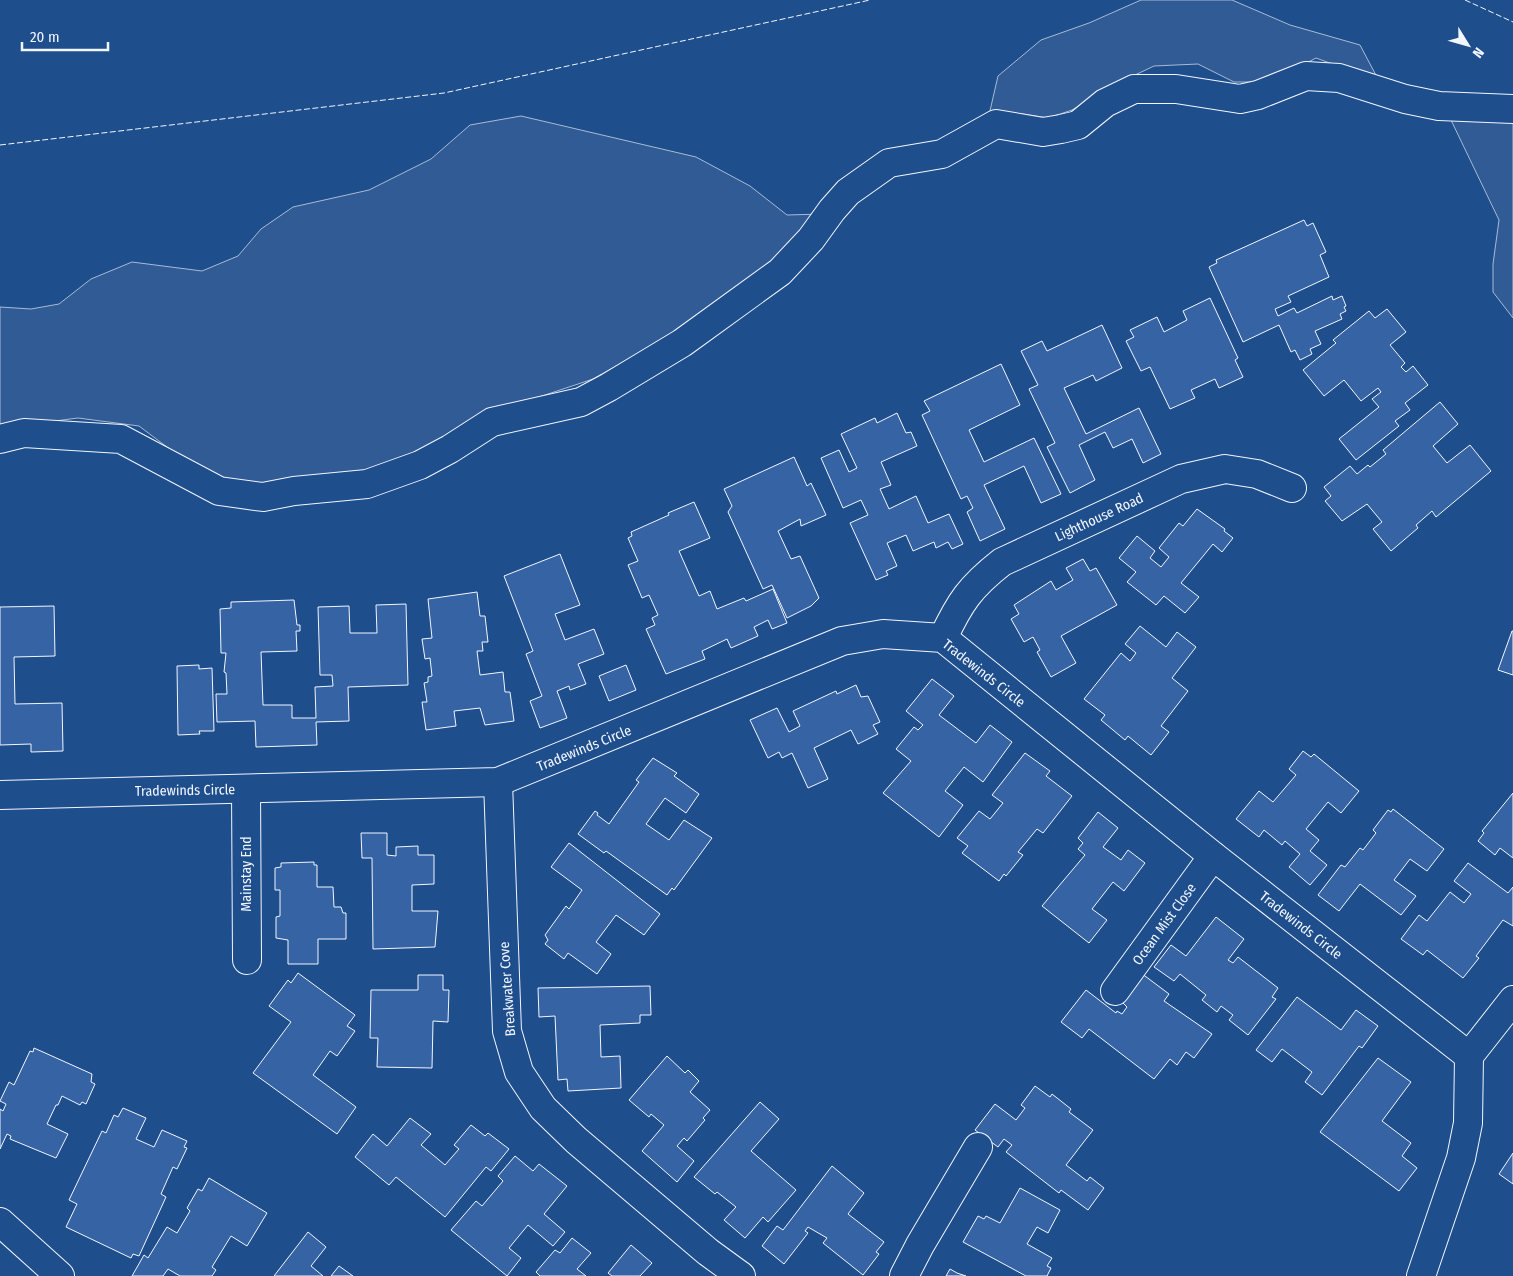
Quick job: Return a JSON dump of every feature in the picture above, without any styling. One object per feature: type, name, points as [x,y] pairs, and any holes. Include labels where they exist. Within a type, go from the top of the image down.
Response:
[{"type":"street","points":[[0,439],[24,433],[121,439],[219,491],[263,497],[294,491],[367,484],[420,465],[450,449],[492,422],[581,402],[609,387],[682,343],[780,272],[848,192],[889,163],[942,154],[996,124],[1043,132],[1078,125],[1105,103],[1134,88],[1176,89],[1240,99],[1258,95],[1306,76],[1339,78],[1405,99],[1439,106],[1513,109]]},
{"type":"street","name":"Lighthouse Road","points":[[943,638],[957,608],[977,581],[1002,562],[1181,479],[1225,469],[1257,474],[1292,488]]},
{"type":"street","name":"Tradewinds Circle","points":[[0,795],[498,782],[842,641],[883,634],[943,638],[1213,856],[1469,1056]]},
{"type":"street","name":"Breakwater Cove","points":[[498,782],[507,1031],[519,1072],[543,1108],[576,1140],[708,1252],[741,1276]]},
{"type":"street","name":"Mainstay End","points":[[246,789],[247,960]]},
{"type":"street","name":"Ocean Mist Close","points":[[1115,991],[1213,856]]},
{"type":"street","points":[[1421,1276],[1468,1123],[1469,1056],[1513,1000]]},
{"type":"street","points":[[904,1276],[920,1245],[978,1147]]},
{"type":"street","points":[[0,1222],[60,1276]]},
{"type":"shaded area","points":[[1141,0],[1232,0],[1290,25],[1360,45],[1379,81],[1316,58],[1270,82],[1234,82],[1198,64],[1154,66],[1116,84],[1072,110],[1048,118],[1023,114],[989,115],[998,76],[1041,40],[1089,23]]},
{"type":"shaded area","points":[[521,116],[696,157],[750,186],[787,215],[822,214],[764,269],[683,328],[593,379],[530,400],[487,409],[425,452],[326,483],[254,488],[203,474],[139,426],[78,418],[0,428],[0,307],[31,309],[59,304],[91,279],[132,262],[202,271],[238,256],[261,229],[293,207],[369,190],[431,159],[470,125]]},
{"type":"shaded area","points":[[1513,117],[1513,318],[1493,292],[1493,264],[1499,220],[1450,118]]},
{"type":"building","points":[[1304,220],[1307,226],[1313,223],[1326,252],[1320,255],[1329,277],[1288,296],[1291,302],[1275,309],[1278,316],[1294,308],[1297,313],[1332,296],[1333,300],[1342,296],[1346,311],[1340,314],[1342,319],[1315,331],[1321,344],[1310,349],[1312,354],[1300,360],[1295,350],[1291,352],[1279,325],[1243,342],[1209,267],[1217,263],[1216,260]]},
{"type":"building","points":[[1210,298],[1238,358],[1235,360],[1243,377],[1219,388],[1215,379],[1191,390],[1195,398],[1170,409],[1150,367],[1141,371],[1126,341],[1134,337],[1130,330],[1157,317],[1164,332],[1187,320],[1183,311]]},
{"type":"building","points":[[1387,309],[1406,332],[1390,345],[1405,363],[1401,367],[1406,372],[1413,366],[1428,385],[1405,403],[1410,410],[1395,421],[1399,426],[1356,460],[1339,439],[1379,407],[1372,399],[1381,392],[1378,388],[1361,401],[1344,380],[1324,396],[1303,370],[1336,343],[1333,340],[1369,311],[1375,318]]},
{"type":"building","points":[[1102,325],[1122,368],[1096,381],[1093,375],[1064,388],[1086,434],[1139,408],[1161,454],[1143,463],[1132,439],[1113,448],[1105,432],[1079,445],[1095,480],[1070,493],[1047,447],[1055,443],[1029,389],[1038,385],[1021,351],[1042,341],[1047,351]]},
{"type":"building","points":[[1001,364],[1020,405],[969,430],[984,462],[1034,438],[1061,494],[1041,503],[1024,466],[984,485],[1005,529],[980,541],[967,512],[973,508],[967,496],[961,499],[922,415],[930,411],[924,401]]},
{"type":"building","points":[[1440,402],[1458,424],[1433,446],[1447,463],[1470,445],[1491,471],[1436,517],[1432,511],[1416,525],[1418,528],[1391,551],[1373,529],[1382,522],[1367,504],[1342,521],[1325,501],[1331,496],[1324,487],[1350,466],[1357,474],[1368,465],[1370,467],[1386,454],[1383,450]]},
{"type":"building","points":[[897,413],[906,433],[911,432],[917,446],[881,462],[891,485],[880,489],[889,509],[916,496],[928,523],[949,514],[963,544],[952,549],[948,542],[936,548],[934,542],[913,551],[906,535],[887,543],[897,566],[886,571],[888,575],[876,580],[850,523],[868,515],[861,500],[843,508],[821,458],[839,450],[849,472],[857,468],[841,434],[875,418],[877,423]]},
{"type":"building","points":[[794,457],[807,486],[811,483],[826,515],[801,526],[800,519],[778,531],[791,559],[800,556],[819,598],[811,606],[787,618],[772,585],[763,589],[728,512],[732,506],[724,489]]},
{"type":"building","points":[[694,502],[710,538],[679,551],[699,596],[710,591],[717,609],[744,598],[746,601],[773,589],[787,623],[772,629],[768,620],[754,627],[758,636],[731,648],[727,639],[702,651],[705,659],[666,674],[646,629],[655,625],[652,618],[658,615],[649,595],[642,598],[628,565],[638,561],[628,538],[632,536],[631,532]]},
{"type":"building","points":[[1197,509],[1225,529],[1224,531],[1233,538],[1222,552],[1213,544],[1181,583],[1199,597],[1185,613],[1164,596],[1156,605],[1127,582],[1136,572],[1119,558],[1137,536],[1155,551],[1150,558],[1161,567],[1169,557],[1159,548],[1179,523],[1183,526]]},
{"type":"building","points":[[560,554],[580,605],[555,614],[565,640],[594,629],[604,654],[578,664],[586,684],[570,690],[569,686],[557,691],[567,718],[540,728],[530,701],[542,696],[526,654],[533,651],[504,576]]},
{"type":"building","points":[[1083,559],[1090,571],[1096,568],[1117,605],[1061,636],[1076,663],[1051,677],[1037,652],[1040,650],[1033,637],[1024,642],[1011,619],[1019,614],[1014,605],[1051,581],[1056,590],[1073,580],[1066,568]]},
{"type":"building","points":[[477,592],[480,616],[485,616],[488,642],[482,642],[483,651],[477,651],[480,675],[503,672],[505,692],[510,692],[514,721],[485,725],[480,708],[454,711],[456,726],[426,730],[422,702],[427,702],[424,683],[428,682],[428,677],[432,676],[430,658],[425,659],[422,639],[432,638],[428,599]]},
{"type":"building","points":[[294,600],[297,625],[300,625],[300,631],[296,631],[297,651],[261,652],[263,705],[292,705],[292,718],[316,718],[315,687],[333,686],[332,675],[320,675],[318,607],[349,606],[350,633],[377,633],[376,605],[406,604],[408,685],[348,687],[349,721],[316,722],[317,745],[256,747],[255,721],[217,722],[216,694],[227,694],[226,673],[224,672],[226,653],[221,653],[220,609],[231,608],[231,602]]},
{"type":"building","points":[[54,606],[55,656],[14,657],[15,704],[62,703],[63,751],[31,752],[31,744],[0,745],[0,607]]},
{"type":"building","points":[[1140,626],[1166,647],[1177,632],[1196,647],[1172,678],[1188,691],[1161,726],[1169,732],[1151,755],[1128,736],[1125,740],[1101,720],[1105,715],[1084,699],[1121,653],[1130,661],[1136,653],[1125,644]]},
{"type":"building","points":[[1513,631],[1513,675],[1498,670]]},
{"type":"building","points":[[199,665],[199,669],[212,668],[214,731],[199,731],[200,734],[178,735],[177,666]]},
{"type":"building","points":[[626,665],[636,690],[609,701],[599,676]]},
{"type":"building","points":[[932,679],[954,696],[939,715],[976,743],[990,725],[1012,742],[983,782],[964,767],[945,791],[963,805],[939,837],[883,793],[911,761],[896,749],[914,727],[918,730],[923,725],[906,711]]},
{"type":"building","points":[[856,685],[861,697],[868,696],[880,722],[873,725],[878,734],[858,744],[851,730],[814,748],[828,779],[808,788],[792,753],[782,758],[779,752],[768,758],[750,720],[777,708],[789,732],[800,726],[793,711],[836,691],[837,694]]},
{"type":"building","points":[[1303,751],[1311,757],[1314,754],[1359,791],[1341,813],[1328,802],[1306,829],[1319,840],[1310,851],[1327,865],[1310,885],[1289,867],[1300,854],[1285,841],[1282,845],[1264,830],[1259,837],[1236,819],[1259,791],[1273,802],[1296,775],[1289,769]]},
{"type":"building","points":[[1025,753],[1050,771],[1046,776],[1072,796],[1043,833],[1037,829],[1018,852],[1023,855],[1006,876],[1004,874],[999,881],[962,853],[968,846],[957,838],[979,811],[990,819],[1003,803],[992,795]]},
{"type":"building","points":[[653,758],[677,773],[674,776],[699,794],[686,813],[665,798],[646,824],[669,840],[684,820],[712,838],[674,890],[672,888],[667,895],[606,851],[604,853],[578,834],[595,811],[598,813],[597,815],[609,824],[639,782],[636,780]]},
{"type":"building","points":[[1513,793],[1513,858],[1500,848],[1495,855],[1478,841],[1484,833],[1482,831]]},
{"type":"building","points":[[1393,809],[1444,849],[1427,871],[1410,859],[1394,880],[1416,896],[1401,915],[1360,884],[1339,911],[1318,895],[1341,865],[1345,867],[1360,848],[1363,850],[1376,833],[1373,830],[1388,810],[1391,812]]},
{"type":"building","points":[[1098,812],[1118,828],[1103,847],[1121,860],[1128,850],[1145,863],[1124,891],[1113,882],[1092,909],[1107,920],[1089,943],[1042,906],[1085,855],[1078,849],[1083,843],[1078,838]]},
{"type":"building","points":[[361,833],[387,833],[387,855],[396,856],[396,847],[418,846],[418,855],[434,855],[434,884],[412,885],[412,911],[438,911],[435,947],[373,949],[372,858],[362,858]]},
{"type":"building","points":[[569,843],[660,914],[644,935],[616,915],[596,942],[611,954],[597,974],[568,953],[564,959],[545,944],[548,940],[545,935],[566,906],[569,909],[582,890],[551,867]]},
{"type":"building","points":[[314,862],[314,865],[317,865],[317,887],[333,887],[334,907],[341,907],[343,913],[346,913],[346,939],[318,939],[318,964],[288,964],[288,940],[276,938],[276,917],[280,916],[280,890],[275,890],[275,868],[281,867],[281,863]]},
{"type":"building","points":[[1468,863],[1508,893],[1513,887],[1513,926],[1503,920],[1476,956],[1479,958],[1463,978],[1427,950],[1423,955],[1401,939],[1419,915],[1427,921],[1450,892],[1464,903],[1471,894],[1454,881]]},
{"type":"building","points":[[1216,917],[1244,939],[1228,960],[1233,963],[1238,957],[1278,988],[1272,997],[1276,999],[1248,1035],[1229,1020],[1233,1015],[1221,1006],[1217,1012],[1202,1000],[1206,995],[1180,974],[1174,981],[1154,967],[1171,945],[1186,956]]},
{"type":"building","points":[[298,973],[355,1015],[347,1026],[355,1031],[337,1056],[330,1051],[313,1075],[356,1107],[337,1134],[253,1073],[291,1022],[269,1006],[288,980],[291,983]]},
{"type":"building","points":[[1141,973],[1169,994],[1164,1001],[1212,1034],[1194,1058],[1186,1052],[1177,1065],[1170,1059],[1154,1079],[1089,1029],[1082,1038],[1061,1022],[1086,990],[1116,1013],[1117,1011],[1122,1014],[1127,1007],[1123,1003],[1128,997],[1125,995]]},
{"type":"building","points":[[418,975],[443,975],[443,990],[449,990],[448,1022],[433,1021],[432,1068],[377,1067],[378,1038],[370,1038],[371,990],[418,990]]},
{"type":"building","points":[[650,986],[651,1015],[640,1015],[640,1023],[600,1025],[601,1057],[620,1056],[621,1088],[568,1091],[567,1079],[558,1080],[555,1016],[539,1017],[538,988]]},
{"type":"building","points":[[1297,997],[1341,1030],[1356,1010],[1378,1026],[1362,1048],[1359,1046],[1322,1095],[1305,1082],[1312,1072],[1282,1049],[1272,1062],[1256,1050]]},
{"type":"building","points":[[34,1048],[92,1074],[91,1082],[95,1084],[86,1104],[82,1102],[80,1105],[62,1096],[58,1105],[56,1105],[47,1124],[68,1134],[56,1158],[10,1139],[11,1136],[7,1134],[0,1149],[0,1109],[3,1111],[6,1104],[0,1101],[9,1082],[14,1085],[30,1051],[33,1052]]},
{"type":"building","points":[[667,1056],[685,1073],[688,1070],[699,1081],[690,1092],[710,1110],[703,1118],[705,1120],[687,1141],[684,1138],[677,1146],[694,1161],[677,1182],[642,1151],[664,1125],[651,1114],[649,1117],[629,1100]]},
{"type":"building","points":[[1378,1058],[1411,1082],[1382,1121],[1411,1143],[1402,1156],[1417,1168],[1399,1191],[1320,1132]]},
{"type":"building","points":[[1035,1086],[1050,1097],[1052,1094],[1071,1109],[1069,1112],[1093,1130],[1066,1165],[1087,1181],[1090,1177],[1104,1188],[1088,1210],[1061,1190],[1059,1193],[1006,1152],[1012,1145],[1004,1139],[998,1147],[975,1130],[995,1104],[1016,1120],[1025,1108],[1021,1105]]},
{"type":"building","points":[[760,1102],[779,1119],[751,1151],[796,1190],[768,1222],[763,1217],[745,1238],[724,1220],[736,1207],[717,1192],[715,1194],[694,1177]]},
{"type":"building","points":[[123,1108],[146,1118],[136,1139],[154,1147],[162,1130],[187,1141],[184,1147],[187,1148],[177,1169],[173,1167],[161,1194],[166,1197],[139,1256],[133,1254],[131,1258],[66,1227],[77,1204],[69,1200],[102,1131],[106,1133],[114,1115],[118,1117]]},
{"type":"building","points":[[410,1118],[431,1134],[421,1145],[445,1165],[459,1149],[454,1145],[471,1125],[485,1136],[488,1133],[509,1149],[491,1171],[486,1167],[445,1217],[396,1177],[389,1185],[355,1157],[373,1134],[387,1146]]},
{"type":"building","points":[[1513,1153],[1513,1184],[1499,1174]]},
{"type":"building","points":[[515,1156],[533,1171],[539,1164],[567,1186],[544,1214],[565,1232],[553,1246],[528,1225],[509,1248],[521,1258],[507,1276],[451,1230],[476,1201],[482,1206],[503,1181],[498,1176]]},
{"type":"building","points":[[832,1166],[864,1193],[848,1214],[884,1242],[876,1252],[879,1254],[863,1275],[823,1243],[827,1238],[808,1227],[805,1231],[808,1233],[784,1264],[762,1246],[777,1226],[783,1230]]},
{"type":"building","points":[[209,1178],[267,1213],[247,1246],[231,1236],[212,1267],[216,1270],[212,1276],[180,1276],[168,1269],[163,1276],[132,1276],[144,1255],[148,1258],[167,1227],[177,1233],[190,1211],[187,1208],[198,1189],[202,1191]]},
{"type":"building","points":[[1020,1188],[1060,1210],[1048,1233],[1037,1227],[1027,1244],[1052,1258],[1047,1266],[1051,1268],[1047,1276],[1026,1276],[963,1242],[978,1216],[984,1219],[986,1216],[1000,1223]]},
{"type":"building","points":[[308,1232],[326,1247],[311,1266],[323,1276],[274,1276]]},
{"type":"building","points":[[572,1238],[591,1253],[577,1269],[586,1276],[540,1276],[536,1272],[555,1250],[560,1253]]},
{"type":"building","points":[[631,1245],[652,1263],[640,1276],[612,1276],[608,1273]]},
{"type":"building","points":[[339,1266],[353,1276],[331,1276]]},
{"type":"building","points":[[950,1269],[957,1273],[966,1276],[946,1276]]},
{"type":"fence","points":[[0,145],[444,93],[870,0]]},
{"type":"fence","points":[[1465,0],[1513,22]]}]
